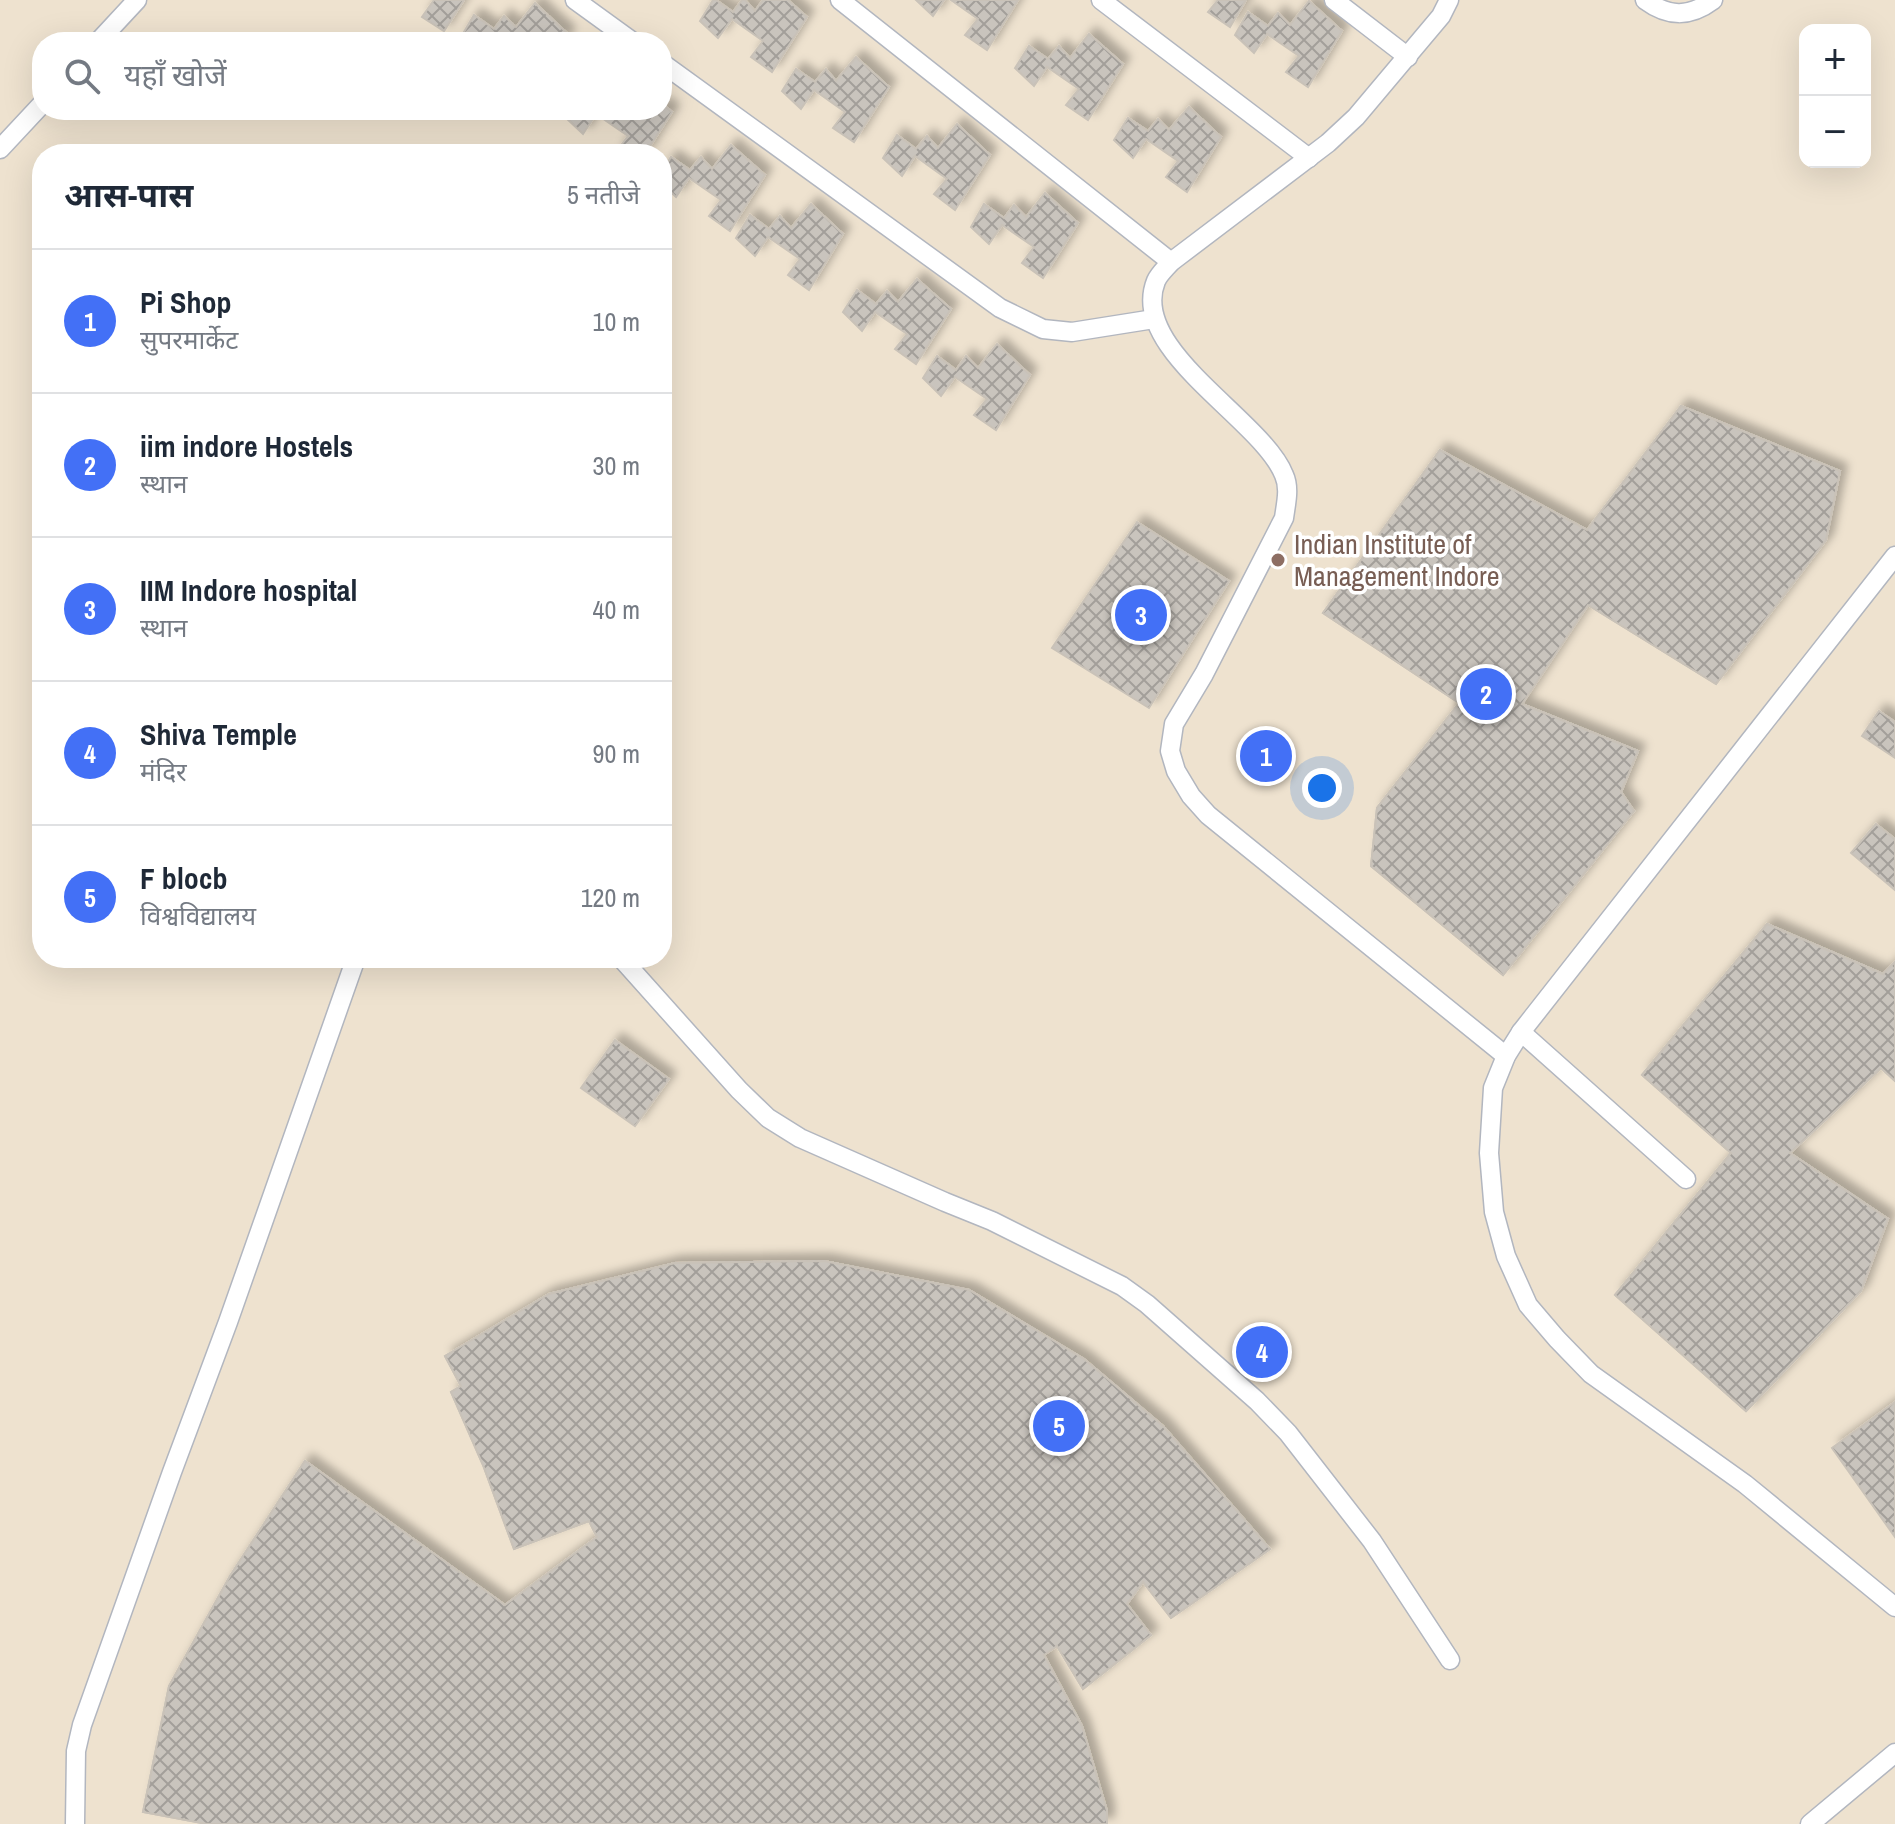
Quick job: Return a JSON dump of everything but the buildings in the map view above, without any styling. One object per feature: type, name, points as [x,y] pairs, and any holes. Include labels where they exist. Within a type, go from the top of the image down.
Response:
[{"type":"lane","points":[[107,32],[137,0]]},
{"type":"lane","points":[[575,0],[619,32]]},
{"type":"lane","points":[[840,0],[1171,262]]},
{"type":"lane","points":[[1101,0],[1309,158]]},
{"type":"lane","points":[[1334,0],[1408,57]]},
{"type":"lane","points":[[1449,0],[1441,16],[1356,117],[1309,158],[1171,262],[1156,279],[1152,297],[1154,319],[1189,372],[1273,454],[1285,478],[1288,497],[1284,518],[1204,674],[1174,724],[1170,751],[1176,771],[1191,796],[1208,815],[1506,1056]]},
{"type":"lane","points":[[1645,0],[1678,15],[1713,0]]},
{"type":"lane","points":[[672,70],[1000,308],[1043,329],[1072,332],[1154,319]]},
{"type":"lane","points":[[0,149],[32,115]]},
{"type":"lane","points":[[1895,556],[1521,1032],[1506,1056],[1493,1088],[1489,1153],[1494,1212],[1506,1256],[1528,1305],[1557,1339],[1591,1374],[1745,1484],[1895,1607]]},
{"type":"lane","points":[[75,1824],[76,1751],[82,1725],[352,968]]},
{"type":"lane","points":[[630,968],[768,1118],[800,1138],[992,1221],[1122,1286],[1147,1304],[1257,1401],[1288,1433],[1372,1541],[1450,1660]]},
{"type":"lane","points":[[1521,1032],[1686,1179]]},
{"type":"lane","points":[[1810,1824],[1895,1753]]},
{"type":"shaded area","name":"Indian Institute of Management Indore","points":[[0,0],[1895,0],[1895,1824],[0,1824]]},
{"type":"place","name":"Indian Institute of Management Indore","points":[[1278,560]]},
{"type":"place","name":"IIM Indore hospital","points":[[1141,615]]},
{"type":"place","name":"iim indore Hostels","points":[[1486,694]]},
{"type":"place","name":"Pi Shop","points":[[1266,756]]},
{"type":"place","name":"Shiva Temple","points":[[1262,1352]]},
{"type":"place","name":"F blocb","points":[[1059,1426]]}]
